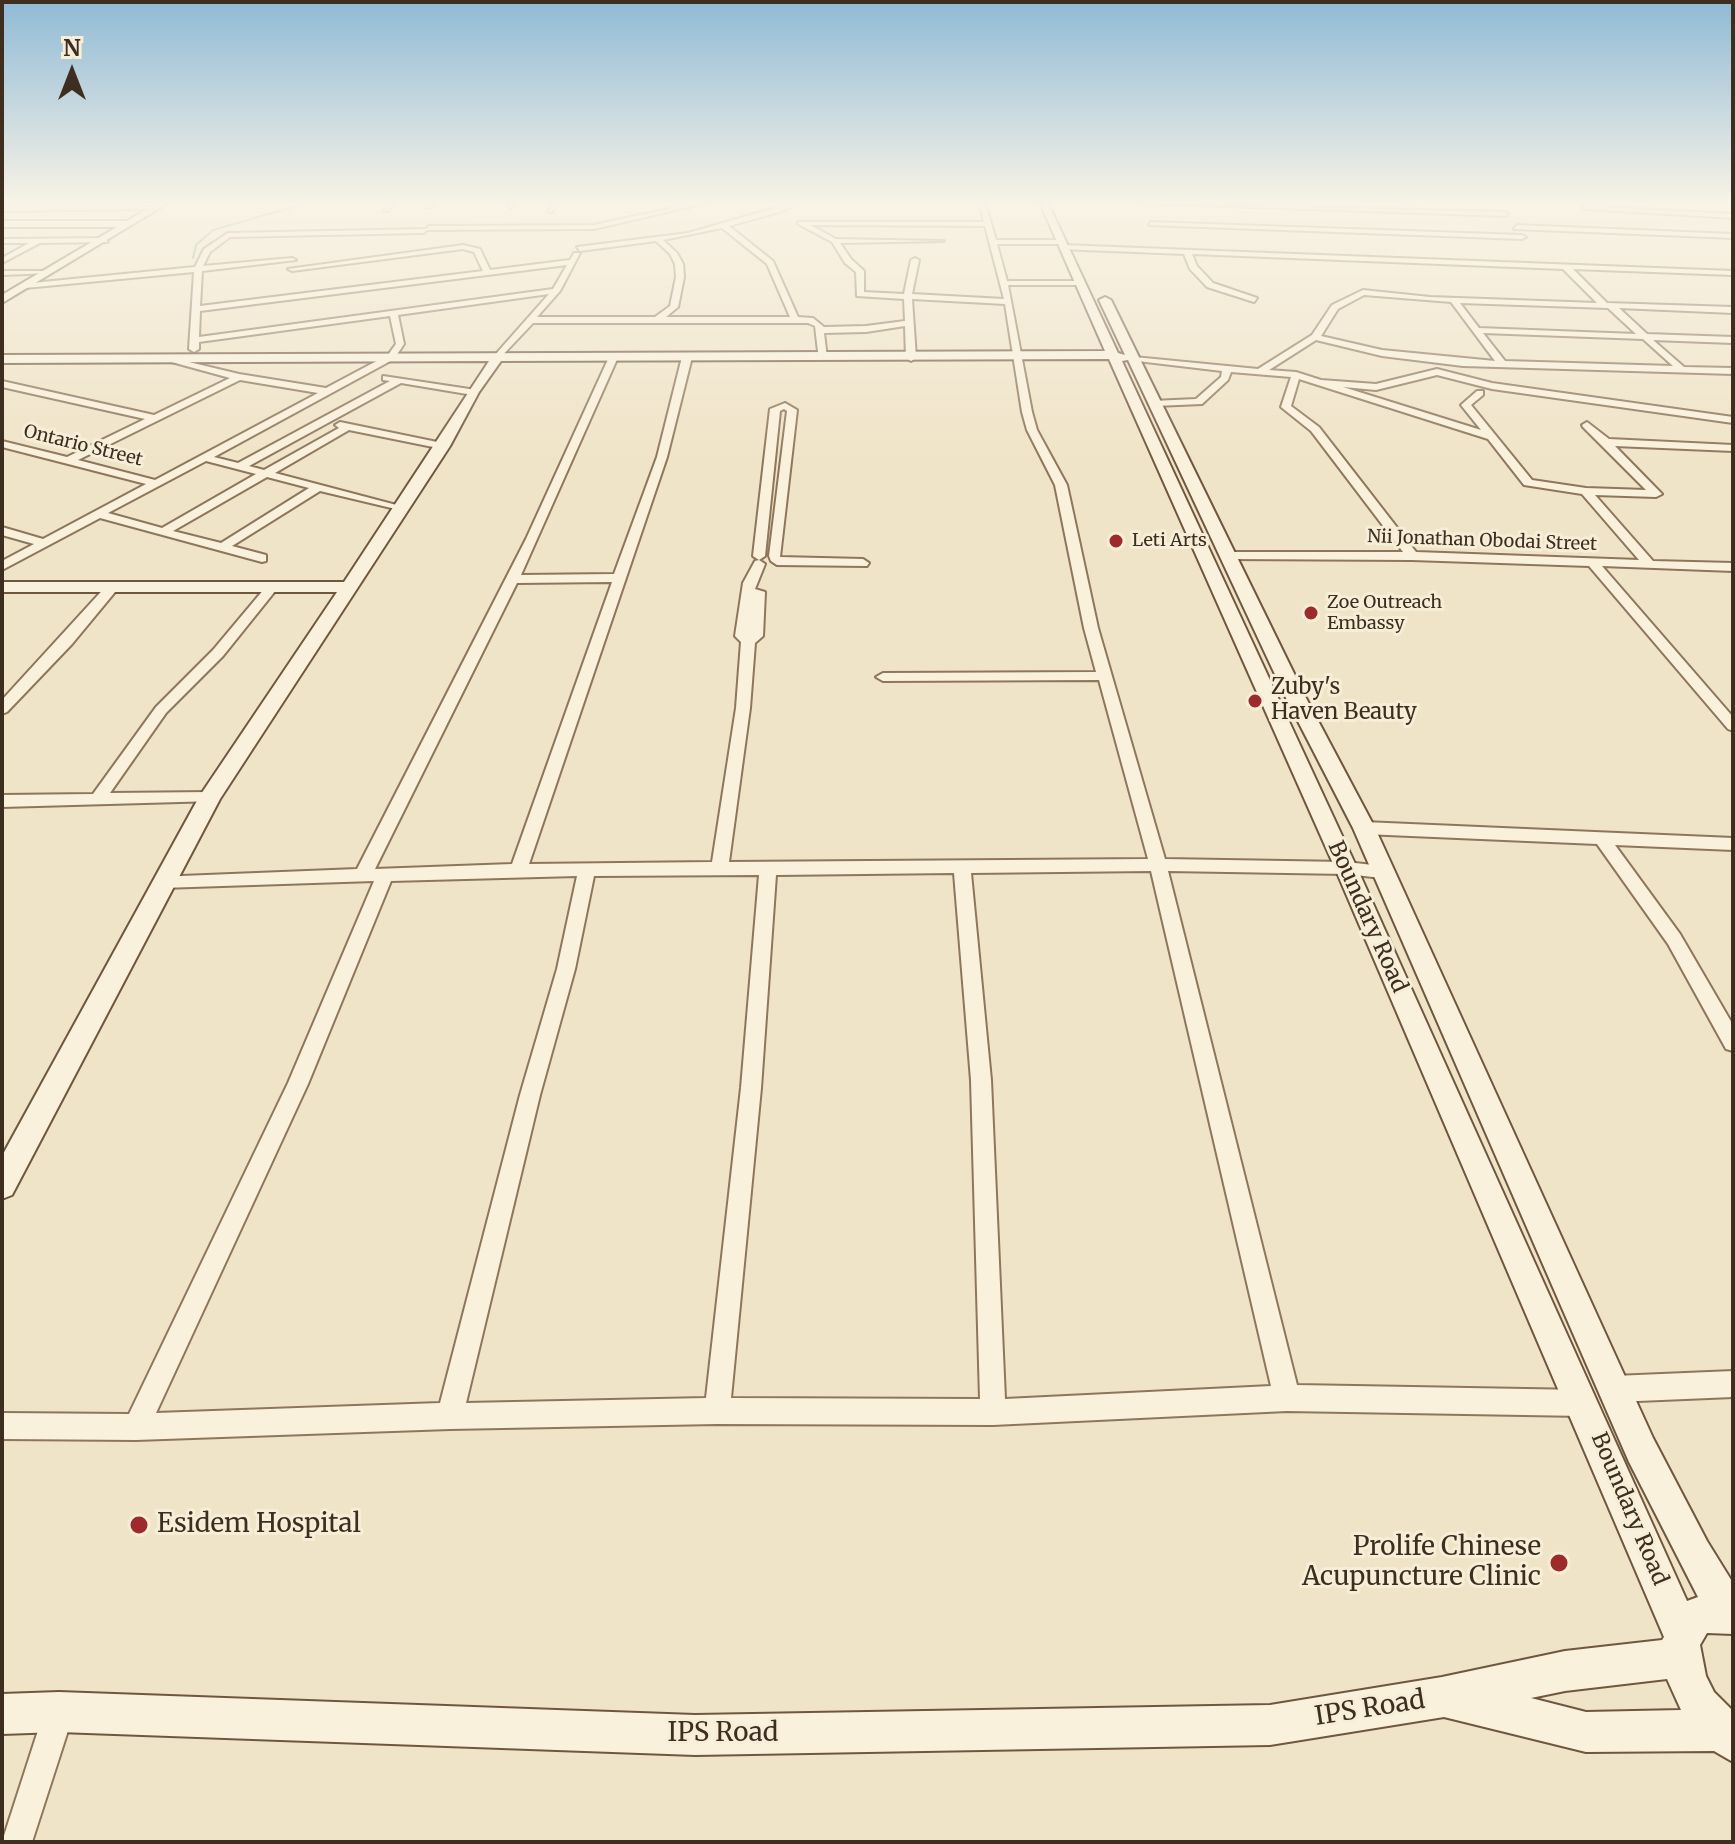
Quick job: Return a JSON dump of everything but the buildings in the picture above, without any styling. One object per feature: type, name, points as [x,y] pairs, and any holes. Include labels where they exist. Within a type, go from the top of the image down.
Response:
[{"type":"street","points":[[2,300],[20,289]]},
{"type":"street","points":[[191,359],[197,340],[198,289]]},
{"type":"street","points":[[296,289],[297,296]]},
{"type":"street","points":[[198,309],[353,289]]},
{"type":"street","points":[[658,319],[669,313],[677,299],[678,289]]},
{"type":"street","points":[[781,289],[795,320]]},
{"type":"street","points":[[860,289],[860,294],[1009,302]]},
{"type":"street","points":[[909,289],[911,358]]},
{"type":"street","points":[[1006,289],[1032,430],[1061,485],[1082,591],[1158,865],[1287,1398]]},
{"type":"street","name":"Boundary Road","points":[[1083,289],[1110,355],[1249,651],[1583,1403],[1682,1646],[1687,1681],[1700,1706],[1726,1735]]},
{"type":"street","name":"Boundary Road","points":[[1092,289],[1134,360],[1296,698],[1364,828],[1614,1389],[1694,1554],[1731,1614]]},
{"type":"street","points":[[1222,289],[1254,300]]},
{"type":"street","points":[[1590,289],[1682,370]]},
{"type":"street","points":[[197,340],[556,291]]},
{"type":"street","points":[[2,1185],[210,797],[443,446],[473,392],[498,357],[556,291]]},
{"type":"street","points":[[1262,370],[1315,337],[1335,307],[1363,292],[1454,300],[1733,310]]},
{"type":"street","points":[[1454,300],[1502,364]]},
{"type":"street","points":[[669,313],[683,318]]},
{"type":"street","points":[[2,566],[391,357],[400,344],[394,314]]},
{"type":"street","points":[[531,320],[683,318],[816,322],[820,330],[822,358]]},
{"type":"street","points":[[820,330],[866,329],[910,323]]},
{"type":"street","points":[[1476,330],[1733,340]]},
{"type":"street","points":[[1315,337],[1402,356],[1463,363],[1733,371]]},
{"type":"street","points":[[2,359],[1110,355],[1134,360],[1296,375],[1492,437]]},
{"type":"street","points":[[136,1427],[298,1084],[374,875],[437,733],[580,436],[613,357]]},
{"type":"street","points":[[519,870],[662,457],[687,357]]},
{"type":"street","points":[[171,359],[239,377],[326,391]]},
{"type":"street","points":[[1155,403],[1199,402],[1225,378],[1227,370]]},
{"type":"street","points":[[1323,382],[1376,387],[1437,372],[1492,386],[1733,420]]},
{"type":"street","points":[[364,373],[473,392]]},
{"type":"street","points":[[1296,375],[1286,407],[1315,429],[1412,556]]},
{"type":"street","points":[[68,461],[239,377]]},
{"type":"street","points":[[237,468],[398,381]]},
{"type":"street","points":[[2,384],[154,418]]},
{"type":"street","points":[[1480,393],[1466,405],[1528,483],[1586,491],[1656,494],[1587,425]]},
{"type":"street","points":[[720,869],[743,708],[748,641],[756,636],[760,585],[768,560],[792,410],[785,406],[775,409],[768,560]]},
{"type":"street","points":[[289,413],[443,446]]},
{"type":"street","points":[[166,530],[349,426]]},
{"type":"street","points":[[1606,442],[1733,448]]},
{"type":"street","name":"Ontario Street","points":[[2,444],[155,483]]},
{"type":"street","points":[[203,457],[400,509]]},
{"type":"street","points":[[223,547],[318,488]]},
{"type":"street","points":[[1586,491],[1649,564]]},
{"type":"street","points":[[97,514],[262,558]]},
{"type":"street","points":[[2,531],[43,543]]},
{"type":"street","name":"Nii Jonathan Obodai Street","points":[[1229,556],[1412,556],[1733,567]]},
{"type":"street","points":[[768,560],[863,563]]},
{"type":"street","points":[[1592,562],[1733,726]]},
{"type":"street","points":[[512,579],[621,578]]},
{"type":"street","points":[[99,797],[161,710],[218,653],[274,585]]},
{"type":"street","points":[[2,709],[114,586]]},
{"type":"street","points":[[2,587],[349,587]]},
{"type":"street","points":[[883,677],[1105,676]]},
{"type":"street","points":[[2,801],[210,797]]},
{"type":"street","points":[[1364,828],[1733,844]]},
{"type":"street","points":[[1600,836],[1674,939],[1733,1043]]},
{"type":"street","points":[[162,882],[519,870],[1158,865],[1346,868],[1382,872]]},
{"type":"street","points":[[962,867],[981,1080],[993,1412]]},
{"type":"street","points":[[717,1411],[751,1088],[768,869]]},
{"type":"street","points":[[450,1416],[530,1095],[566,969],[587,870]]},
{"type":"street","points":[[1614,1389],[1733,1384]]},
{"type":"street","points":[[2,1426],[136,1427],[717,1411],[993,1412],[1287,1398],[1583,1403]]},
{"type":"street","points":[[1682,1646],[1689,1622],[1700,1615],[1731,1614]]},
{"type":"street","name":"IPS Road","points":[[2,1714],[59,1712],[695,1735],[1270,1725],[1442,1697],[1682,1646]]},
{"type":"street","name":"IPS Road","points":[[1442,1697],[1586,1732],[1726,1735]]},
{"type":"street","points":[[16,1842],[59,1712]]},
{"type":"place","name":"Leti Arts","points":[[1116,541]]},
{"type":"place","name":"Zoe Outreach Embassy","points":[[1311,613]]},
{"type":"place","name":"Zuby's Haven Beauty","points":[[1255,701]]},
{"type":"place","name":"Esidem Hospital","points":[[139,1525]]},
{"type":"place","name":"Prolife Chinese Acupuncture Clinic","points":[[1559,1563]]}]
